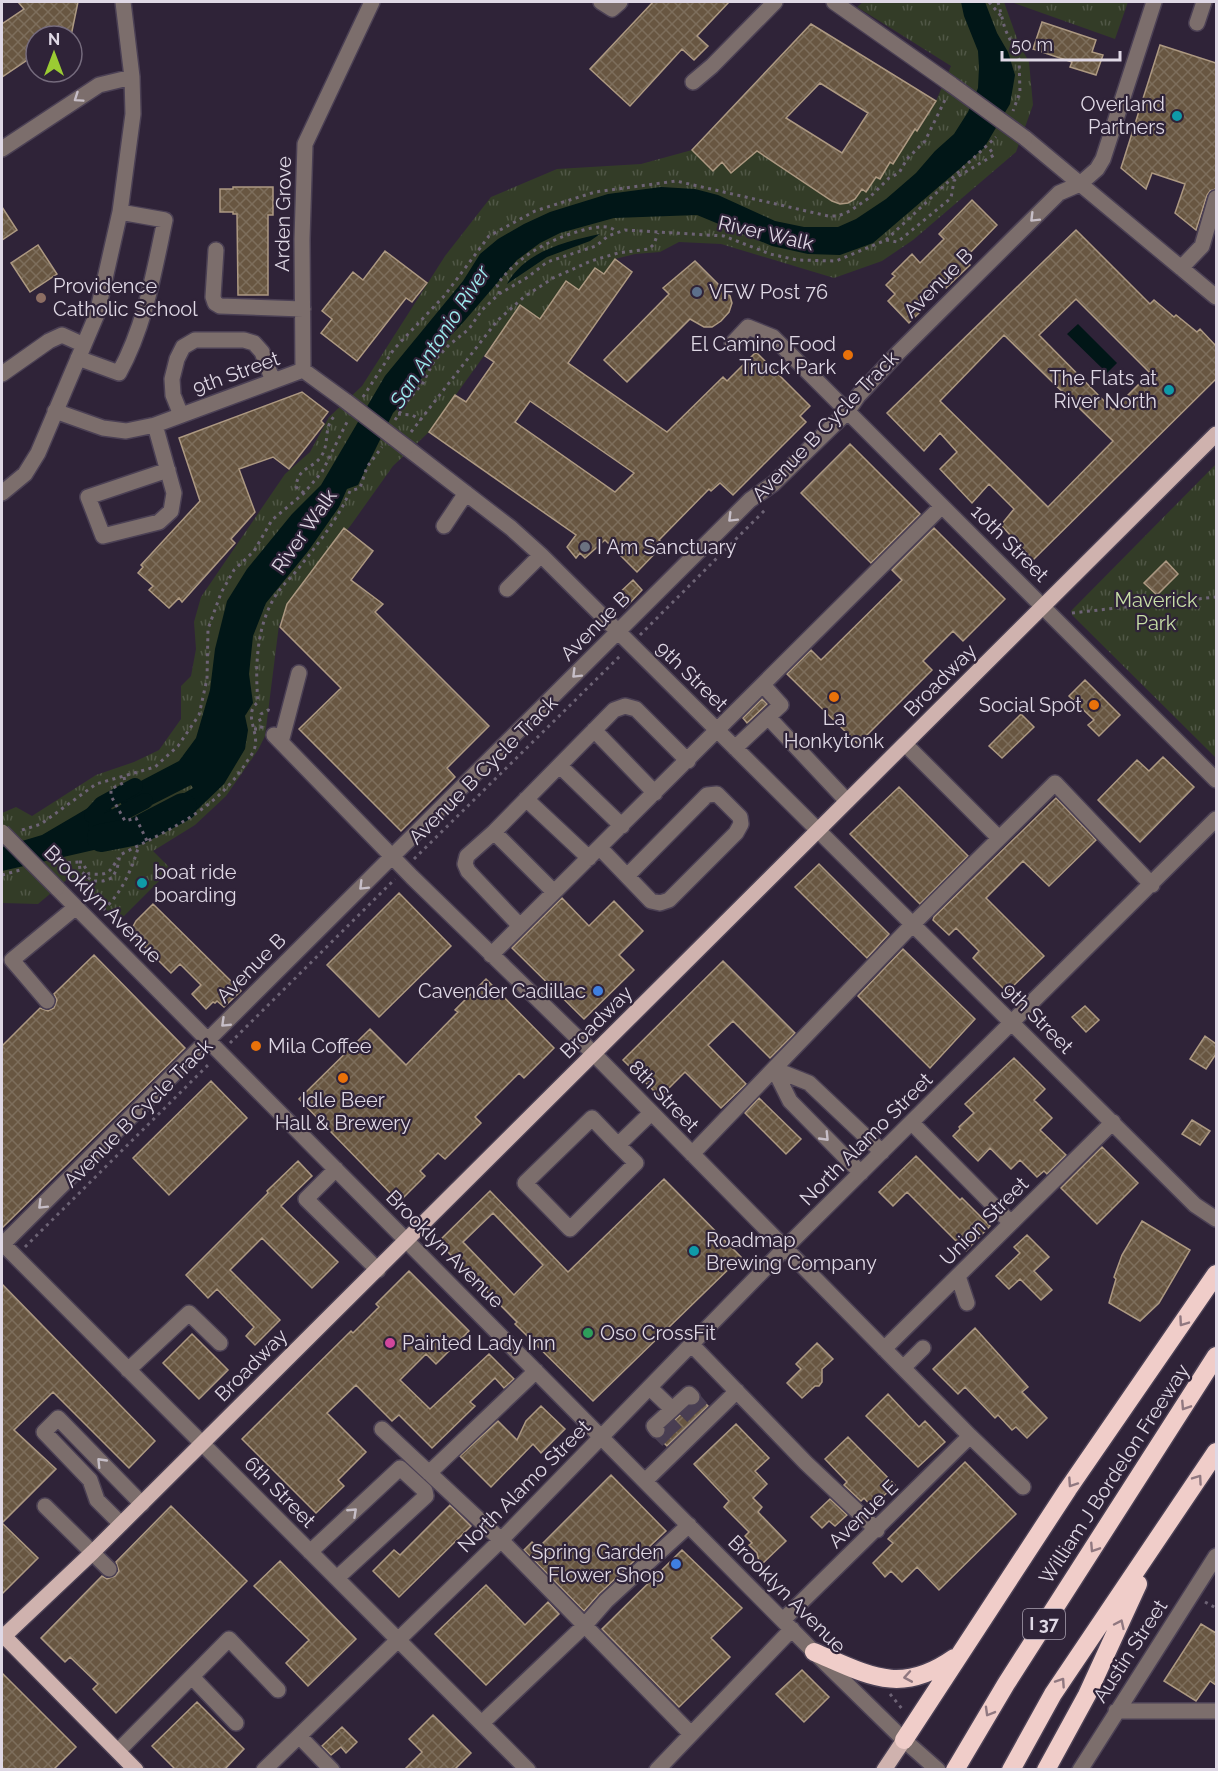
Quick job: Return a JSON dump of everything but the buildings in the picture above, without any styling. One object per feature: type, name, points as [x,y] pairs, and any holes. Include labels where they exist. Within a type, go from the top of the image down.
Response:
[{"type":"highway","points":[[904,1740],[1068,1489],[1216,1274]]},
{"type":"highway","name":"William J Bordelon Freeway","points":[[956,1770],[1006,1684],[1216,1356]]},
{"type":"highway","name":"I 37","points":[[1011,1770],[1053,1694],[1216,1452]]},
{"type":"highway","points":[[1046,1770],[1087,1695],[1160,1536]]},
{"type":"highway","points":[[814,1652],[872,1677],[892,1679],[911,1677],[939,1669],[961,1654]]},
{"type":"main road","name":"Broadway","points":[[2,1636],[142,1504],[1216,434]]},
{"type":"main road","points":[[2,1636],[136,1770]]},
{"type":"main road","points":[[884,1770],[904,1740]]},
{"type":"street","points":[[2,493],[25,474],[38,453],[97,314],[120,212],[133,114],[132,77],[123,2]]},
{"type":"street","name":"Arden Grove","points":[[303,370],[305,144],[372,2]]},
{"type":"street","points":[[601,2],[612,9],[620,2]]},
{"type":"street","points":[[693,82],[712,66],[775,2]]},
{"type":"street","points":[[834,2],[1025,138],[1216,297]]},
{"type":"street","name":"Avenue B","points":[[2,1245],[750,500],[773,484],[847,411],[898,353],[1059,194],[1080,184],[1097,169],[1103,159],[1154,2]]},
{"type":"street","points":[[1197,23],[1204,2]]},
{"type":"street","points":[[2,149],[99,85],[132,77]]},
{"type":"street","points":[[1181,268],[1202,246],[1216,198]]},
{"type":"street","points":[[2,374],[49,341],[62,336],[81,352],[119,373],[130,353],[151,288],[165,220],[120,212]]},
{"type":"street","points":[[216,250],[213,297],[215,303],[220,306],[303,309]]},
{"type":"street","name":"10th Street","points":[[732,344],[748,327],[773,337],[1216,780]]},
{"type":"street","points":[[181,416],[173,395],[172,379],[183,347],[195,340],[244,340],[254,343],[262,352],[273,381]]},
{"type":"street","name":"9th Street","points":[[55,411],[103,428],[126,430],[154,425],[181,416],[303,370],[466,493],[541,555],[1195,1205],[1216,1219]]},
{"type":"street","points":[[154,425],[168,470],[174,493],[171,511],[159,522],[103,536],[88,497],[168,470]]},
{"type":"street","points":[[444,526],[466,493]]},
{"type":"street","points":[[491,955],[942,506]]},
{"type":"street","points":[[507,590],[541,555]]},
{"type":"street","name":"8th Street","points":[[299,673],[277,739],[491,955],[594,1054],[1023,1487]]},
{"type":"street","points":[[735,748],[781,705],[763,685]]},
{"type":"street","points":[[520,926],[468,872],[465,864],[467,856],[494,832],[594,730],[615,710],[625,706],[636,709],[688,760]]},
{"type":"street","points":[[768,717],[848,801]]},
{"type":"street","points":[[594,730],[655,793]]},
{"type":"street","points":[[905,744],[999,838]]},
{"type":"street","points":[[560,766],[622,826]]},
{"type":"street","points":[[692,1154],[913,924],[1055,783],[1152,885]]},
{"type":"street","points":[[526,799],[627,876],[651,901],[660,903],[669,900],[736,833],[741,824],[740,817],[717,794],[707,795],[627,876]]},
{"type":"street","name":"North Alamo Street","points":[[264,1770],[501,1540],[785,1248],[1216,819]]},
{"type":"street","name":"Brooklyn Avenue","points":[[2,832],[814,1652],[938,1770]]},
{"type":"street","points":[[494,832],[554,892]]},
{"type":"street","points":[[47,1001],[12,960],[76,907]]},
{"type":"street","points":[[774,1069],[790,1101],[861,1173]]},
{"type":"street","points":[[774,1069],[809,1083],[882,1152]]},
{"type":"street","points":[[618,1145],[651,1113]]},
{"type":"street","points":[[592,1118],[618,1145],[636,1163],[570,1229],[525,1184],[592,1118]]},
{"type":"street","points":[[912,1122],[1011,1223]]},
{"type":"street","name":"Union Street","points":[[884,1349],[1113,1122]]},
{"type":"street","points":[[336,1169],[306,1199],[378,1270]]},
{"type":"street","name":"6th Street","points":[[2,1245],[528,1770]]},
{"type":"street","points":[[958,1276],[967,1303]]},
{"type":"street","points":[[128,1370],[189,1313],[220,1343]]},
{"type":"street","points":[[692,1345],[806,1463],[877,1530]]},
{"type":"street","points":[[903,1368],[923,1348]]},
{"type":"street","points":[[429,1473],[536,1371]]},
{"type":"street","points":[[650,1388],[673,1412]]},
{"type":"street","points":[[645,1481],[703,1418],[737,1391]]},
{"type":"street","points":[[121,1524],[98,1500],[90,1480],[44,1432],[58,1418],[142,1504]]},
{"type":"street","points":[[382,1429],[501,1540],[691,1734]]},
{"type":"street","name":"Avenue E","points":[[657,1770],[877,1530],[970,1436]]},
{"type":"street","points":[[310,1552],[400,1468],[425,1491],[426,1496],[337,1578]]},
{"type":"street","points":[[45,1506],[110,1569]]},
{"type":"street","points":[[482,1723],[585,1625],[606,1601],[689,1525]]},
{"type":"street","name":"Austin Street","points":[[1080,1770],[1216,1556]]},
{"type":"street","points":[[118,1751],[230,1640],[278,1690]]},
{"type":"street","points":[[192,1677],[236,1723]]},
{"type":"street","points":[[1116,1711],[1216,1711]]},
{"type":"street","points":[[299,1736],[332,1770]]},
{"type":"path","points":[[988,2],[1002,16]]},
{"type":"path","points":[[998,2],[1005,29],[1019,59],[1020,92],[1012,115]]},
{"type":"path","name":"River Walk","points":[[21,830],[41,824],[96,784],[156,767],[178,746],[199,715],[207,679],[208,629],[221,593],[234,570],[254,551],[272,520],[304,493],[322,472],[339,441],[342,428],[353,406],[394,349],[445,295],[489,236],[536,211],[595,192],[676,181],[828,216],[837,216],[850,211],[869,198],[889,178],[899,173],[907,159],[925,141],[945,100]]},
{"type":"path","name":"River Walk","points":[[394,423],[398,414],[423,383],[434,361],[469,329],[482,310],[499,294],[528,277],[547,262],[596,246],[625,230],[724,236],[770,254],[797,260],[836,261],[886,240],[999,134]]},
{"type":"path","points":[[886,240],[897,242],[951,198],[957,177],[992,158],[994,155],[989,148],[998,139]]},
{"type":"path","points":[[499,294],[500,290],[497,285],[511,268],[556,239],[598,226],[614,228],[618,232]]},
{"type":"path","points":[[411,432],[497,321],[524,297],[553,278],[591,261],[618,253],[649,249],[654,244],[658,232]]},
{"type":"path","points":[[398,414],[412,415],[421,420]]},
{"type":"path","points":[[304,493],[296,487],[300,473],[321,457],[326,446],[328,426],[335,415]]},
{"type":"path","name":"River Walk","points":[[79,862],[82,862],[89,874],[103,875],[110,872],[120,855],[204,810],[234,780],[255,748],[254,729],[250,716],[252,707],[258,702],[257,652],[264,624],[275,596],[302,564],[340,511],[350,491],[360,488],[367,467],[386,440]]},
{"type":"path","name":"Avenue B Cycle Track","points":[[15,1257],[770,506]]},
{"type":"path","points":[[1072,613],[1216,597]]},
{"type":"path","points":[[254,729],[261,729],[259,717],[268,710]]},
{"type":"path","points":[[124,776],[125,782],[111,789],[111,796],[125,821],[136,818],[147,841]]},
{"type":"path","points":[[103,910],[131,870],[139,845]]},
{"type":"path","points":[[51,864],[79,862],[84,876],[92,881],[103,881],[112,878],[120,855]]},
{"type":"path","points":[[2,875],[20,869]]},
{"type":"path","points":[[1200,1599],[1216,1608]]},
{"type":"path","points":[[888,1687],[889,1692],[904,1711]]},
{"type":"green space","points":[[863,2],[1004,2],[1019,44],[1029,62],[1033,105],[1016,152],[913,240],[882,261],[834,278],[721,244],[679,242],[660,252],[635,254],[615,259],[604,274],[595,268],[579,290],[566,281],[540,319],[520,306],[429,432],[393,466],[351,525],[290,601],[279,625],[265,736],[226,796],[195,825],[153,851],[171,869],[119,921],[70,877],[38,904],[2,903],[2,813],[16,807],[32,816],[96,775],[134,762],[159,750],[181,719],[181,686],[191,676],[196,649],[194,622],[201,597],[285,474],[310,452],[329,417],[362,386],[445,256],[491,197],[557,169],[641,164],[692,150],[713,171],[722,162],[731,172],[757,151],[832,201],[846,203],[850,201],[862,189],[867,191],[890,162],[893,164],[915,129],[918,131],[936,101],[951,66],[857,7]]},
{"type":"green space","points":[[1011,2],[1128,2],[1115,39]]},
{"type":"green space","name":"Maverick Park","points":[[1216,464],[1216,758],[1072,615],[1071,611]]},
{"type":"water","points":[[961,2],[985,2],[997,33],[1008,52],[1015,75],[1010,104],[984,148],[873,243],[840,255],[808,254],[772,246],[697,215],[614,218],[560,233],[540,243],[517,260],[439,347],[415,390],[393,413],[358,485],[347,489],[339,507],[309,550],[266,603],[253,636],[249,674],[253,703],[245,716],[248,730],[245,749],[224,784],[198,809],[152,832],[144,816],[193,788],[191,785],[128,817],[116,794],[179,761],[196,738],[210,690],[215,649],[227,601],[247,569],[292,514],[321,485],[385,376],[463,281],[480,254],[498,239],[550,212],[608,194],[661,187],[695,189],[718,195],[775,221],[804,227],[838,227],[856,219],[886,199],[916,173],[954,134],[968,112],[978,88],[978,51]]},
{"type":"water","points":[[600,234],[590,241],[547,257],[507,284],[524,263],[548,249]]},
{"type":"water","points":[[1078,324],[1117,363],[1107,373],[1067,334]]},
{"type":"water","points":[[105,798],[121,825],[132,822],[142,839],[2,871],[2,847],[42,835]]},
{"type":"waterway","points":[[92,815],[102,804],[135,786]]},
{"type":"waterway","points":[[96,827],[145,801]]},
{"type":"waterway","name":"San Antonio River","points":[[101,838],[137,831],[183,807]]},
{"type":"tunnel","points":[[692,1397],[704,1411]]},
{"type":"tunnel","points":[[682,1406],[695,1419]]},
{"type":"tunnel","points":[[666,1421],[679,1435]]},
{"type":"tunnel","points":[[657,1430],[670,1443]]},
{"type":"place","name":"Overland Partners","points":[[1177,116]]},
{"type":"place","name":"VFW Post 76","points":[[697,292]]},
{"type":"place","name":"Providence Catholic School","points":[[41,298]]},
{"type":"place","name":"El Camino Food Truck Park","points":[[848,355]]},
{"type":"place","name":"The Flats at River North","points":[[1169,390]]},
{"type":"place","name":"I Am Sanctuary","points":[[585,547]]},
{"type":"place","name":"La Honkytonk","points":[[834,697]]},
{"type":"place","name":"Social Spot","points":[[1094,705]]},
{"type":"place","name":"boat ride boarding","points":[[142,883]]},
{"type":"place","name":"Cavender Cadillac","points":[[598,991]]},
{"type":"place","name":"Mila Coffee","points":[[256,1046]]},
{"type":"place","name":"Idle Beer Hall & Brewery","points":[[343,1078]]},
{"type":"place","name":"Roadmap Brewing Company","points":[[694,1251]]},
{"type":"place","name":"Oso CrossFit","points":[[588,1333]]},
{"type":"place","name":"Painted Lady Inn","points":[[390,1343]]},
{"type":"place","name":"Spring Garden Flower Shop","points":[[676,1564]]}]
